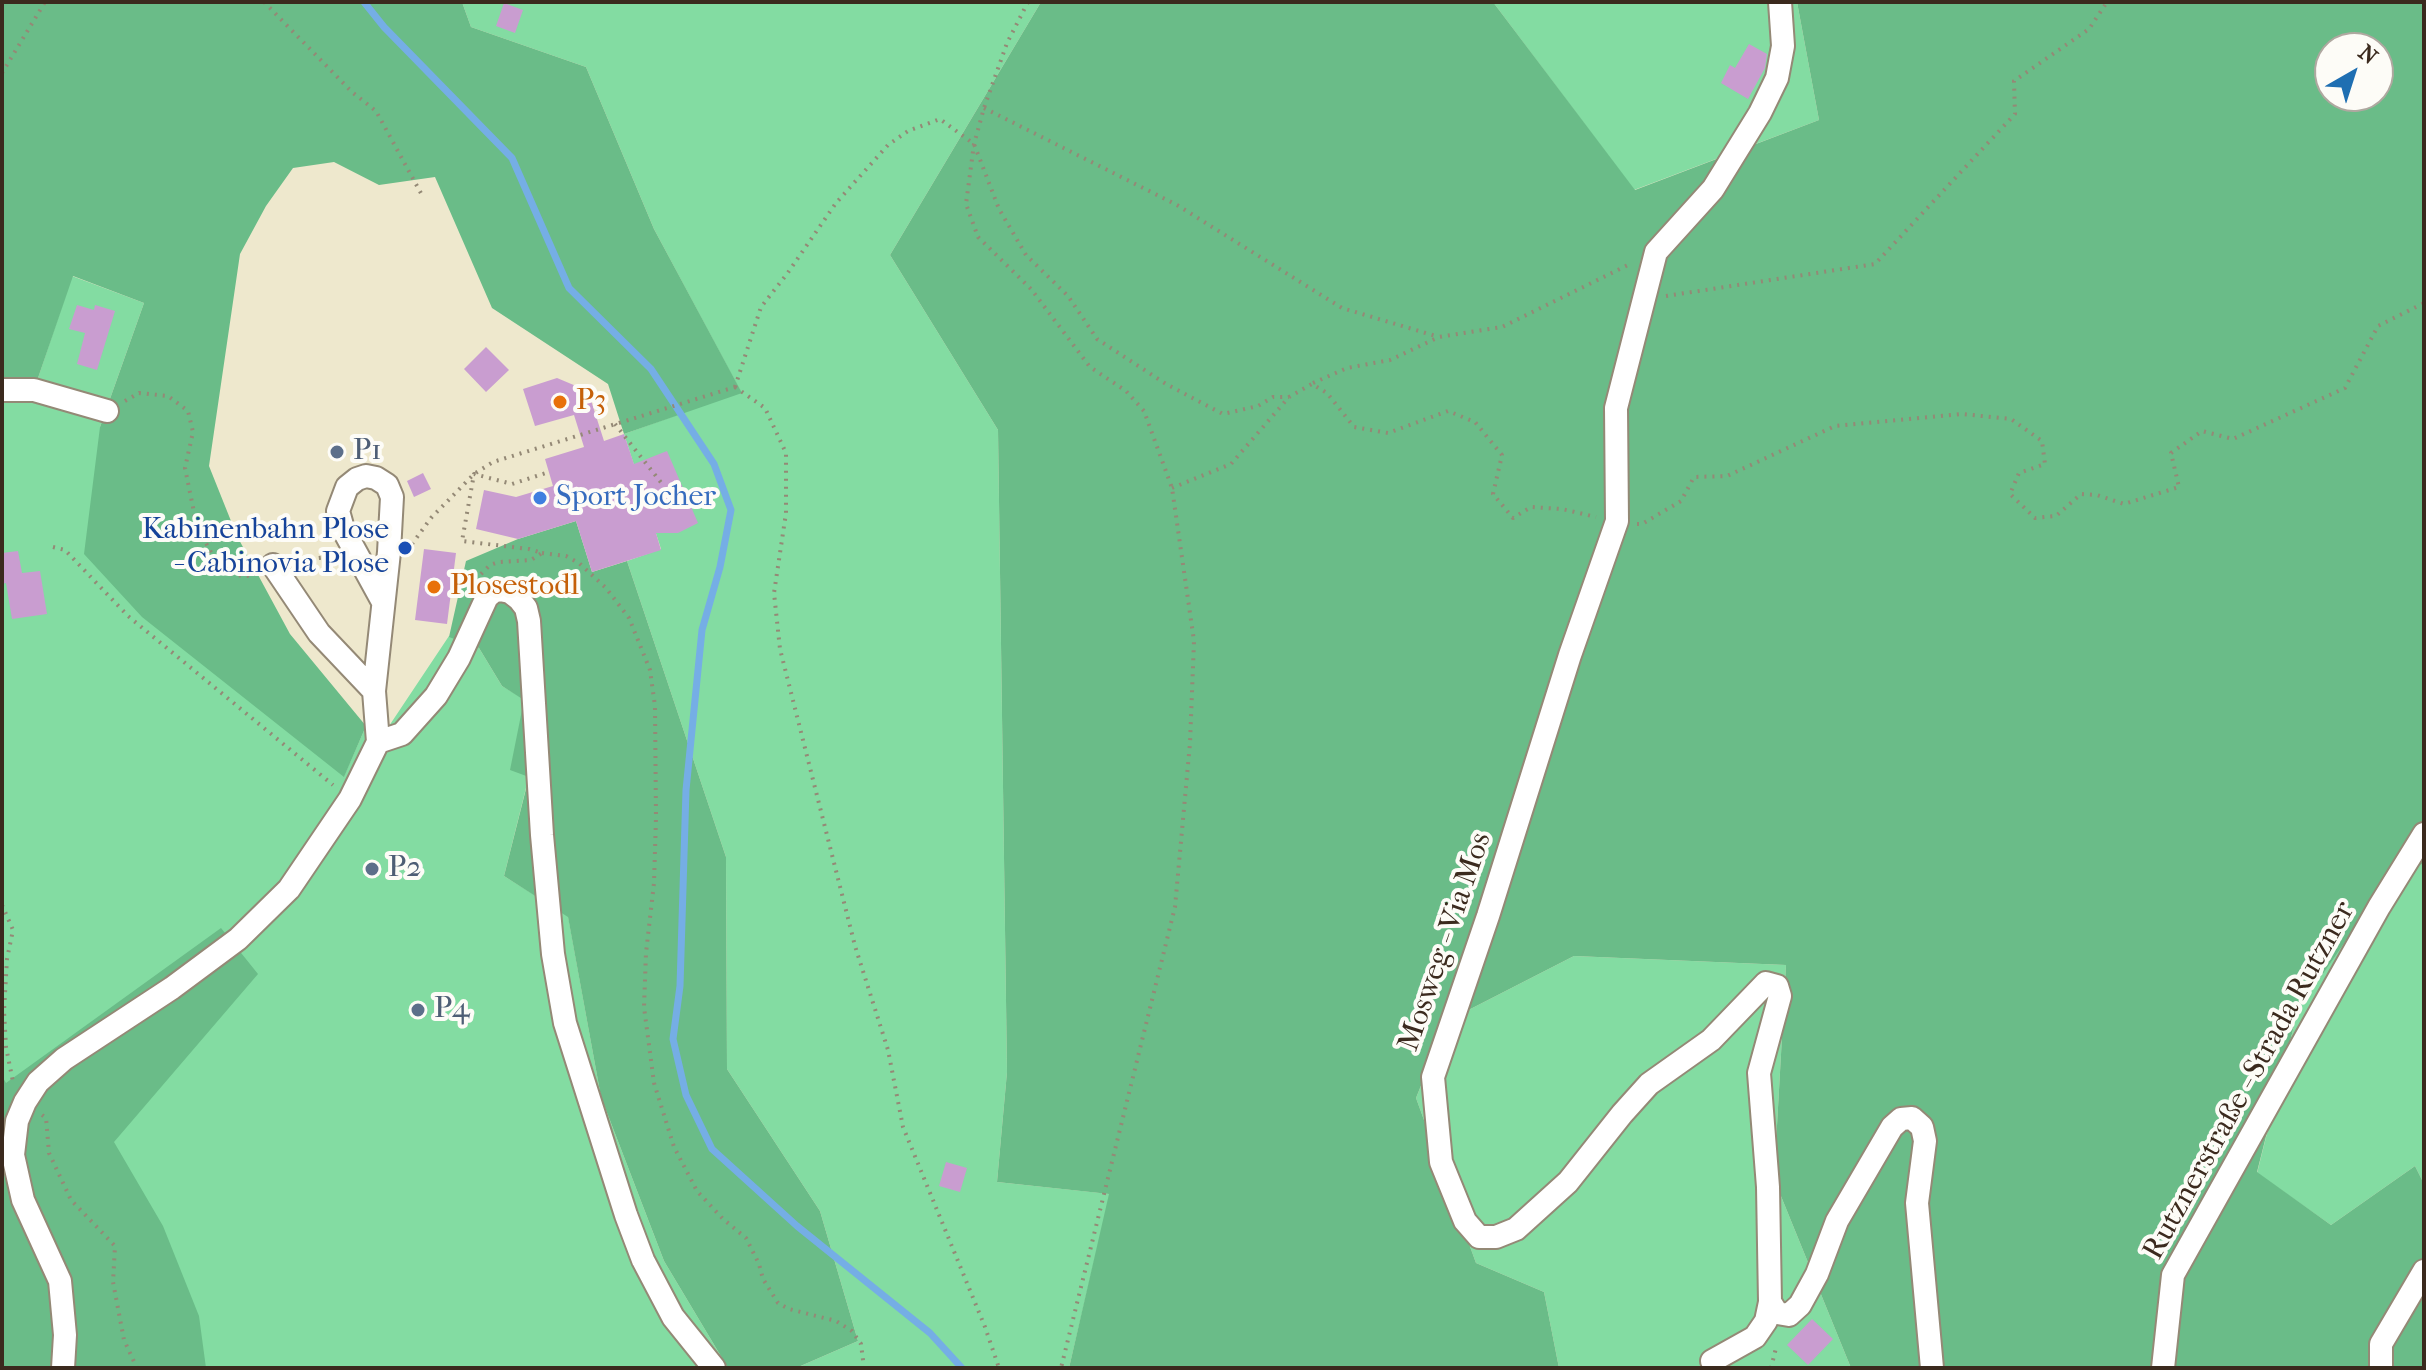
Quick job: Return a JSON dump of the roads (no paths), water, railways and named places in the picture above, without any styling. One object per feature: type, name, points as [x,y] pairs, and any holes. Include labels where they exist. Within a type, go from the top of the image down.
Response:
[{"type":"street","name":"Mosweg - Via Mos","points":[[1770,1302],[1768,1187],[1759,1073],[1780,996],[1777,986],[1766,983],[1711,1040],[1649,1084],[1568,1182],[1516,1229],[1496,1237],[1479,1237],[1465,1221],[1441,1162],[1433,1077],[1488,916],[1570,655],[1617,521],[1616,408],[1656,252],[1713,189],[1760,113],[1777,78],[1783,46],[1780,2]]},
{"type":"street","points":[[2,390],[34,390],[107,411]]},
{"type":"street","points":[[63,1368],[65,1335],[60,1281],[23,1200],[13,1155],[17,1121],[38,1082],[64,1059],[172,988],[238,939],[289,889],[350,799],[378,742],[374,691],[387,565],[392,497],[387,485],[366,476],[347,487],[338,511],[343,529],[383,602]]},
{"type":"street","points":[[273,565],[319,633],[374,691]]},
{"type":"street","points":[[378,742],[402,734],[436,696],[459,658],[482,606],[493,592],[510,592],[526,608],[544,865],[553,954],[565,1023],[643,1260],[673,1317],[714,1368]]},
{"type":"street","name":"Rutznerstraße - Strada Rutzner","points":[[2163,1368],[2173,1275],[2379,907],[2424,834]]},
{"type":"street","points":[[1770,1302],[1777,1313],[1789,1315],[1800,1305],[1817,1274],[1837,1221],[1892,1127],[1901,1119],[1912,1118],[1922,1127],[1925,1141],[1917,1203],[1932,1368]]},
{"type":"street","points":[[2381,1368],[2381,1344],[2424,1271]]},
{"type":"street","points":[[1712,1361],[1755,1337],[1766,1321],[1770,1302]]},
{"type":"waterway","points":[[364,2],[384,27],[512,158],[569,288],[651,369],[714,464],[731,510],[720,567],[702,630],[686,790],[680,986],[673,1039],[686,1095],[712,1149],[797,1226],[930,1333],[962,1368]]},
{"type":"place","name":"P3","points":[[560,402]]},
{"type":"place","name":"P1","points":[[337,452]]},
{"type":"place","name":"Sport Jocher","points":[[540,498]]},
{"type":"place","name":"Kabinenbahn Plose - Cabinovia Plose","points":[[405,548]]},
{"type":"place","name":"Plosestodl","points":[[434,587]]},
{"type":"place","name":"P2","points":[[372,869]]},
{"type":"place","name":"P4","points":[[418,1010]]}]
